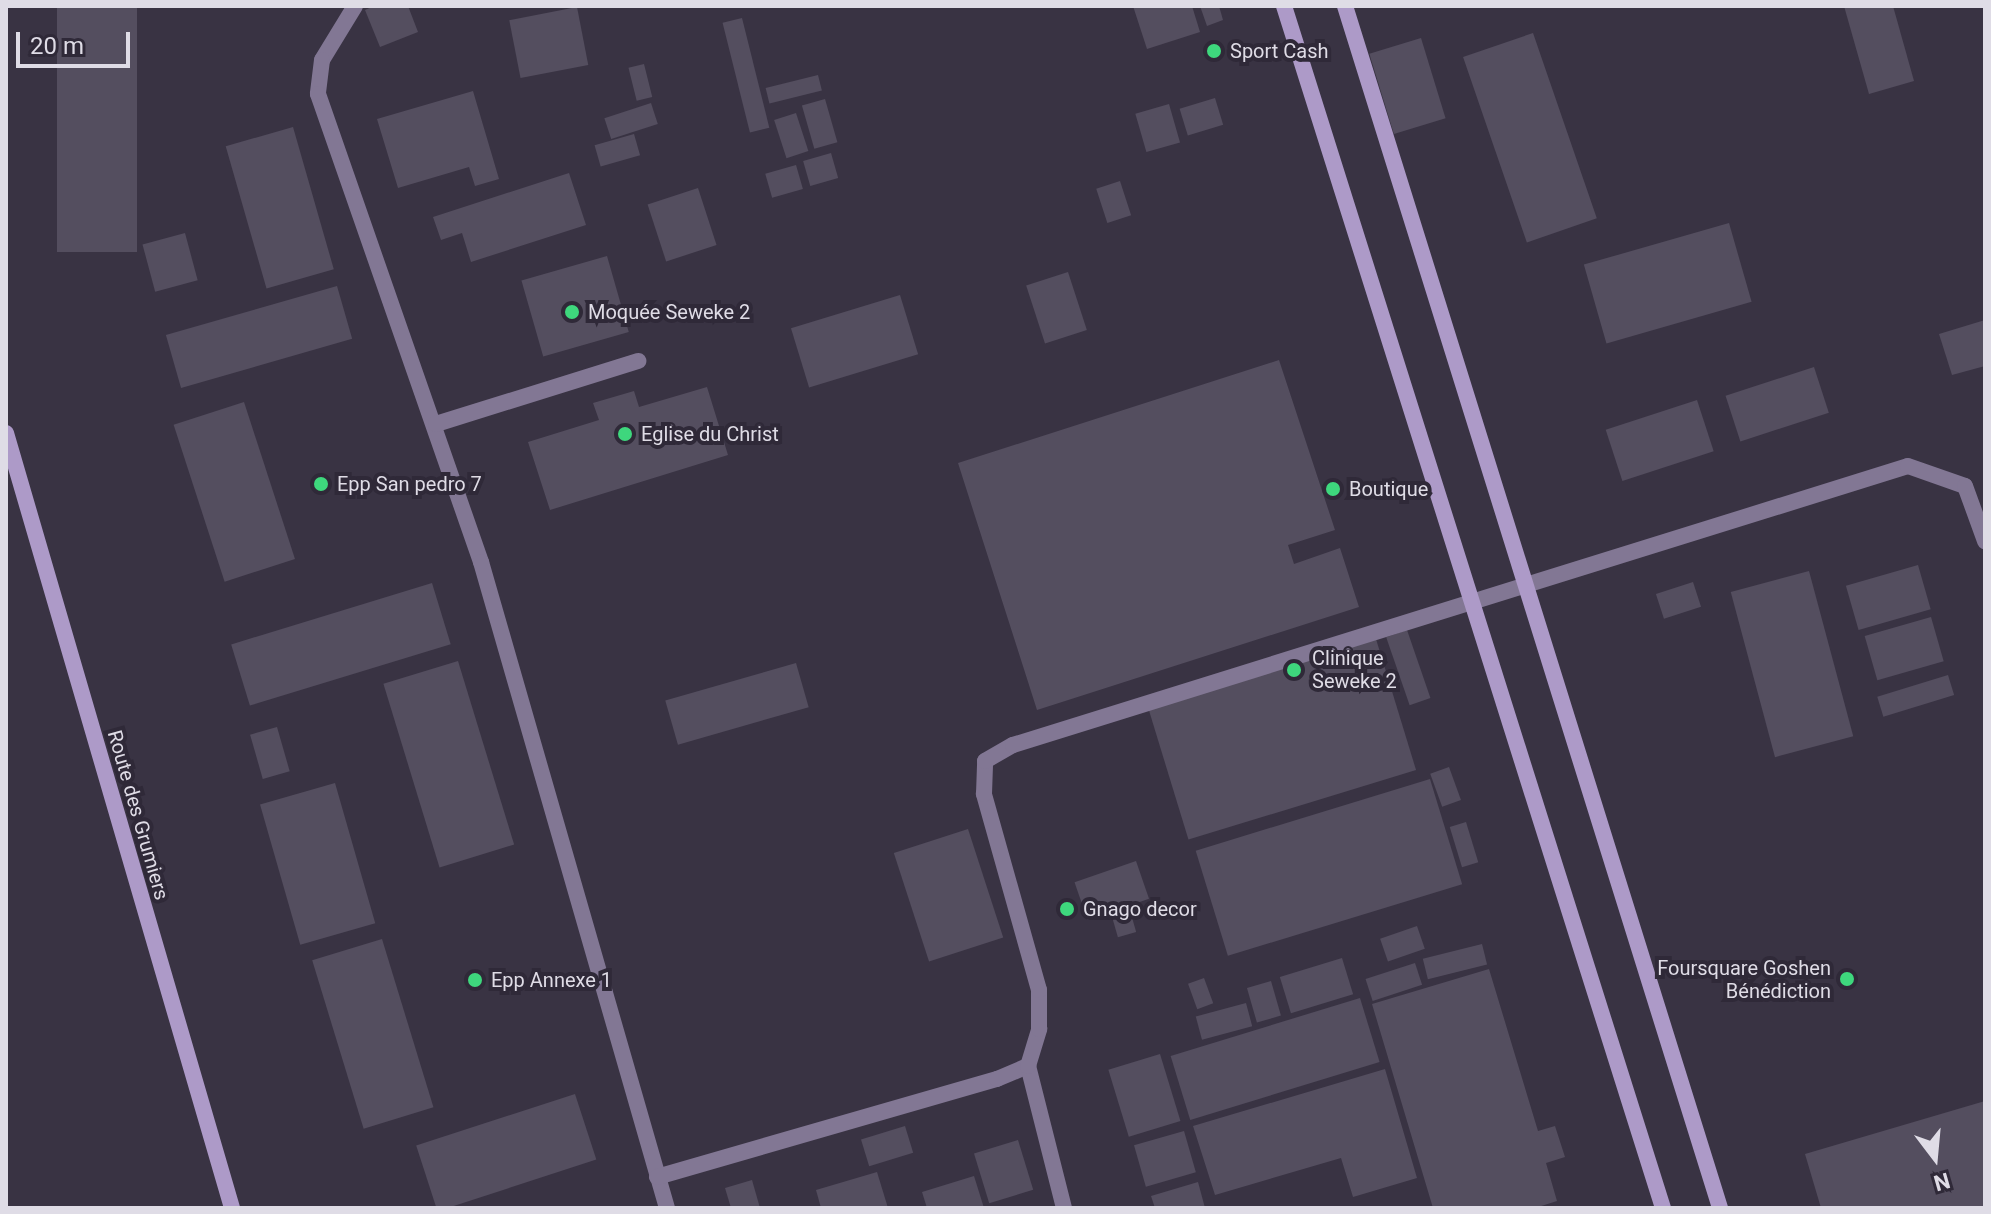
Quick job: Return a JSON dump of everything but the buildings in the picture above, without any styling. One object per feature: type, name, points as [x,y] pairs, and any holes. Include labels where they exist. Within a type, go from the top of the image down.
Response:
[{"type":"main road","points":[[1284,6],[1663,1208]]},
{"type":"main road","points":[[1345,6],[1720,1208]]},
{"type":"main road","name":"Route des Grumiers","points":[[6,433],[232,1208]]},
{"type":"street","points":[[355,6],[322,60],[318,94],[378,274],[436,424],[481,562],[667,1208]]},
{"type":"street","points":[[436,424],[638,361]]},
{"type":"street","points":[[1064,1208],[1028,1066],[1039,1029],[1039,990],[984,794],[985,761],[1013,745],[1908,466],[1965,486],[1985,541]]},
{"type":"street","points":[[657,1177],[1028,1066]]},
{"type":"place","name":"Sport Cash","points":[[1214,51]]},
{"type":"place","name":"Moquée Seweke 2","points":[[572,312]]},
{"type":"place","name":"Eglise du Christ","points":[[625,434]]},
{"type":"place","name":"Epp San pedro 7","points":[[321,484]]},
{"type":"place","name":"Boutique","points":[[1333,489]]},
{"type":"place","name":"Clinique Seweke 2","points":[[1294,670]]},
{"type":"place","name":"Gnago decor","points":[[1067,909]]},
{"type":"place","name":"Foursquare Goshen Bénédiction","points":[[1847,979]]},
{"type":"place","name":"Epp Annexe 1","points":[[475,980]]}]
